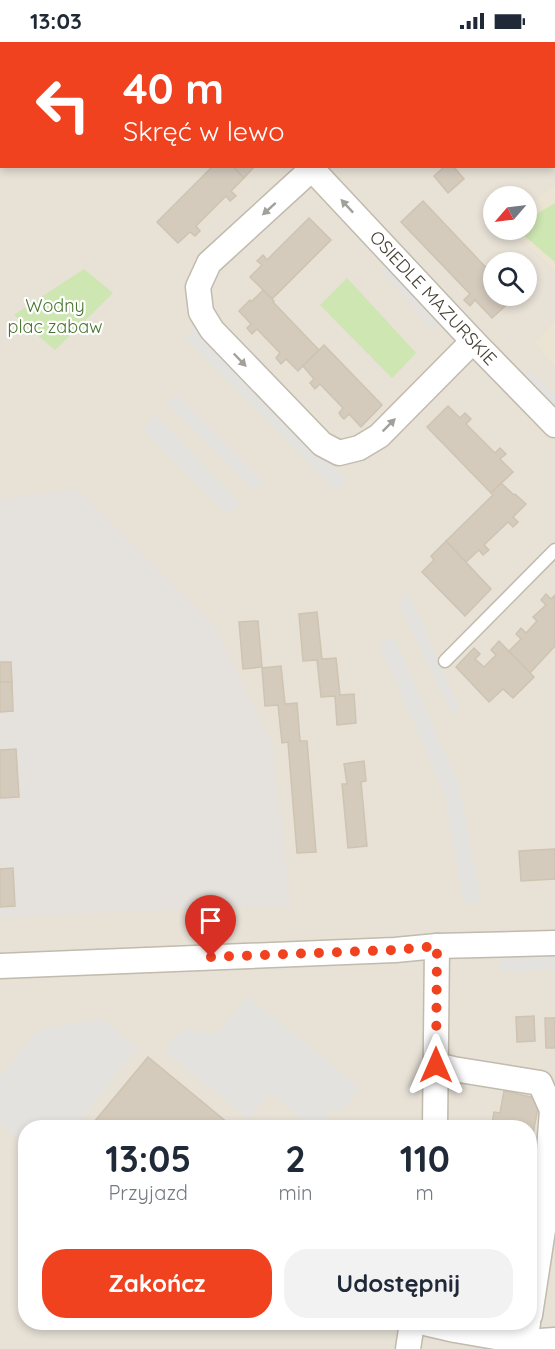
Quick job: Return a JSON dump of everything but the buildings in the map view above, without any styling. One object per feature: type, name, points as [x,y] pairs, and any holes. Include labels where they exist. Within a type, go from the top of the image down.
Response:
[{"type":"street","points":[[314,168],[209,263],[198,287],[201,312],[212,330],[322,444],[339,453],[359,448],[379,435],[473,341]]},
{"type":"street","name":"OSIEDLE MAZURSKIE","points":[[314,168],[473,341],[555,425]]},
{"type":"street","points":[[0,966],[395,950],[437,946],[555,943]]},
{"type":"street","points":[[435,1120],[437,946]]},
{"type":"street","points":[[436,1065],[540,1083],[552,1110],[549,1231],[537,1284]]},
{"type":"street","points":[[408,1349],[411,1330]]},
{"type":"street","points":[[455,1330],[527,1333],[555,1340]]},
{"type":"lane","points":[[445,661],[555,550]]},
{"type":"shaded area","points":[[0,168],[555,168],[555,1349],[0,1349]]},
{"type":"shaded area","points":[[555,185],[555,271],[537,252],[521,240],[537,240],[537,198]]},
{"type":"shaded area","points":[[391,261],[445,317],[432,328],[381,271]]},
{"type":"shaded area","points":[[555,321],[555,367],[535,342]]},
{"type":"shaded area","points":[[196,322],[347,480],[336,491],[186,338]]},
{"type":"shaded area","points":[[531,372],[555,396],[555,417],[521,382]]},
{"type":"shaded area","points":[[176,393],[262,480],[254,490],[167,404]]},
{"type":"shaded area","points":[[155,415],[240,503],[228,515],[143,429]]},
{"type":"shaded area","points":[[77,488],[214,624],[272,744],[291,905],[0,917],[0,500]]},
{"type":"shaded area","points":[[409,594],[460,710],[452,714],[398,601]]},
{"type":"shaded area","points":[[394,637],[459,785],[481,902],[464,903],[444,792],[379,643]]},
{"type":"shaded area","points":[[555,951],[555,969],[500,972],[500,953]]},
{"type":"shaded area","points":[[248,997],[360,1088],[340,1112],[334,1107],[323,1120],[304,1120],[270,1093],[249,1119],[165,1051],[183,1028],[217,1035]]},
{"type":"shaded area","points":[[101,1019],[137,1048],[80,1120],[18,1120],[18,1138],[0,1124],[0,1077],[38,1030]]},
{"type":"green space","points":[[555,203],[555,262],[530,240],[537,240],[537,214]]},
{"type":"green space","name":"Wodny plac zabaw","points":[[84,269],[113,293],[55,350],[14,315]]},
{"type":"green space","points":[[347,278],[416,353],[392,378],[320,305]]},
{"type":"route","points":[[211,957],[395,950],[437,946],[436,1065]]}]
